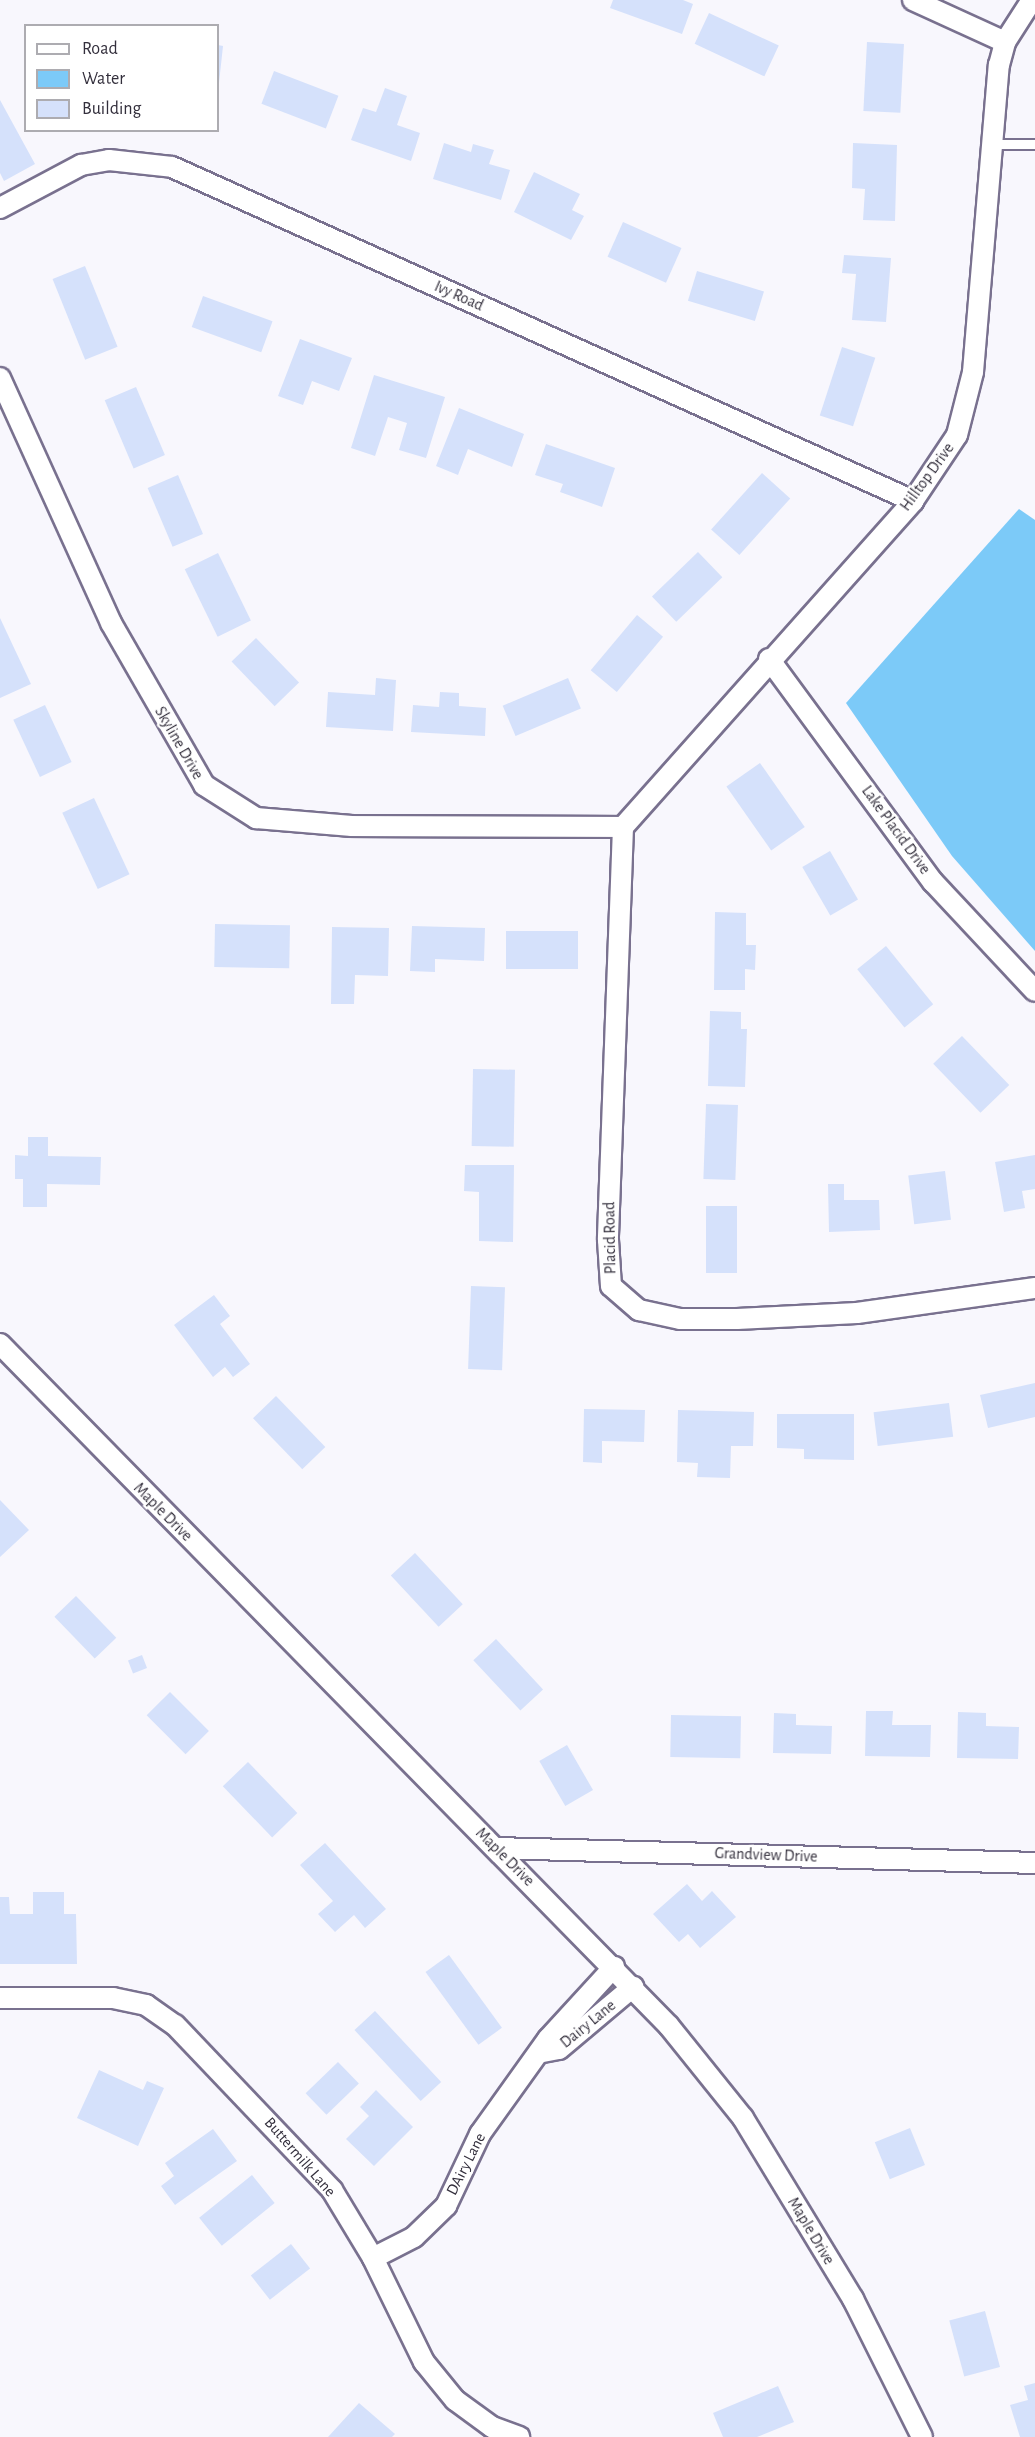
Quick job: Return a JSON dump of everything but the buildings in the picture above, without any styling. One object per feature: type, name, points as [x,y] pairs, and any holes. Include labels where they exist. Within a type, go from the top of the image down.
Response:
[{"type":"street","points":[[913,0],[1005,42]]},
{"type":"street","name":"Hilltop Drive","points":[[624,827],[769,659],[913,501],[957,435],[973,372],[991,144],[1005,42],[1032,0]]},
{"type":"street","name":"Ivy Road","points":[[0,208],[81,165],[109,160],[172,167],[913,501]]},
{"type":"street","name":"Skyline Drive","points":[[0,378],[111,623],[204,785],[256,818],[352,826],[624,827]]},
{"type":"street","name":"Lake Placid Drive","points":[[769,659],[933,882],[1035,991]]},
{"type":"street","name":"Placid Road","points":[[624,827],[608,1240],[611,1286],[639,1310],[680,1318],[737,1319],[890,1309],[1035,1288]]},
{"type":"street","name":"Maple Drive","points":[[0,1344],[633,1987],[743,2118],[853,2300],[922,2437]]},
{"type":"street","name":"Grandview Drive","points":[[496,1848],[1035,1863]]},
{"type":"street","name":"Dairy Lane","points":[[543,2052],[559,2049],[614,1967]]},
{"type":"street","name":"Dairy Lane","points":[[579,2019],[633,1987]]},
{"type":"street","name":"Buttermilk Lane","points":[[0,1998],[113,1998],[146,2005],[166,2018],[332,2190],[373,2258],[430,2369],[455,2400],[492,2427],[519,2437]]},
{"type":"street","name":"DAiry Lane","points":[[373,2258],[414,2237],[446,2206],[480,2134],[543,2052]]},
{"type":"lane","points":[[991,144],[1035,144]]},
{"type":"water","points":[[1019,509],[1035,520],[1035,951],[952,856],[846,703]]}]
